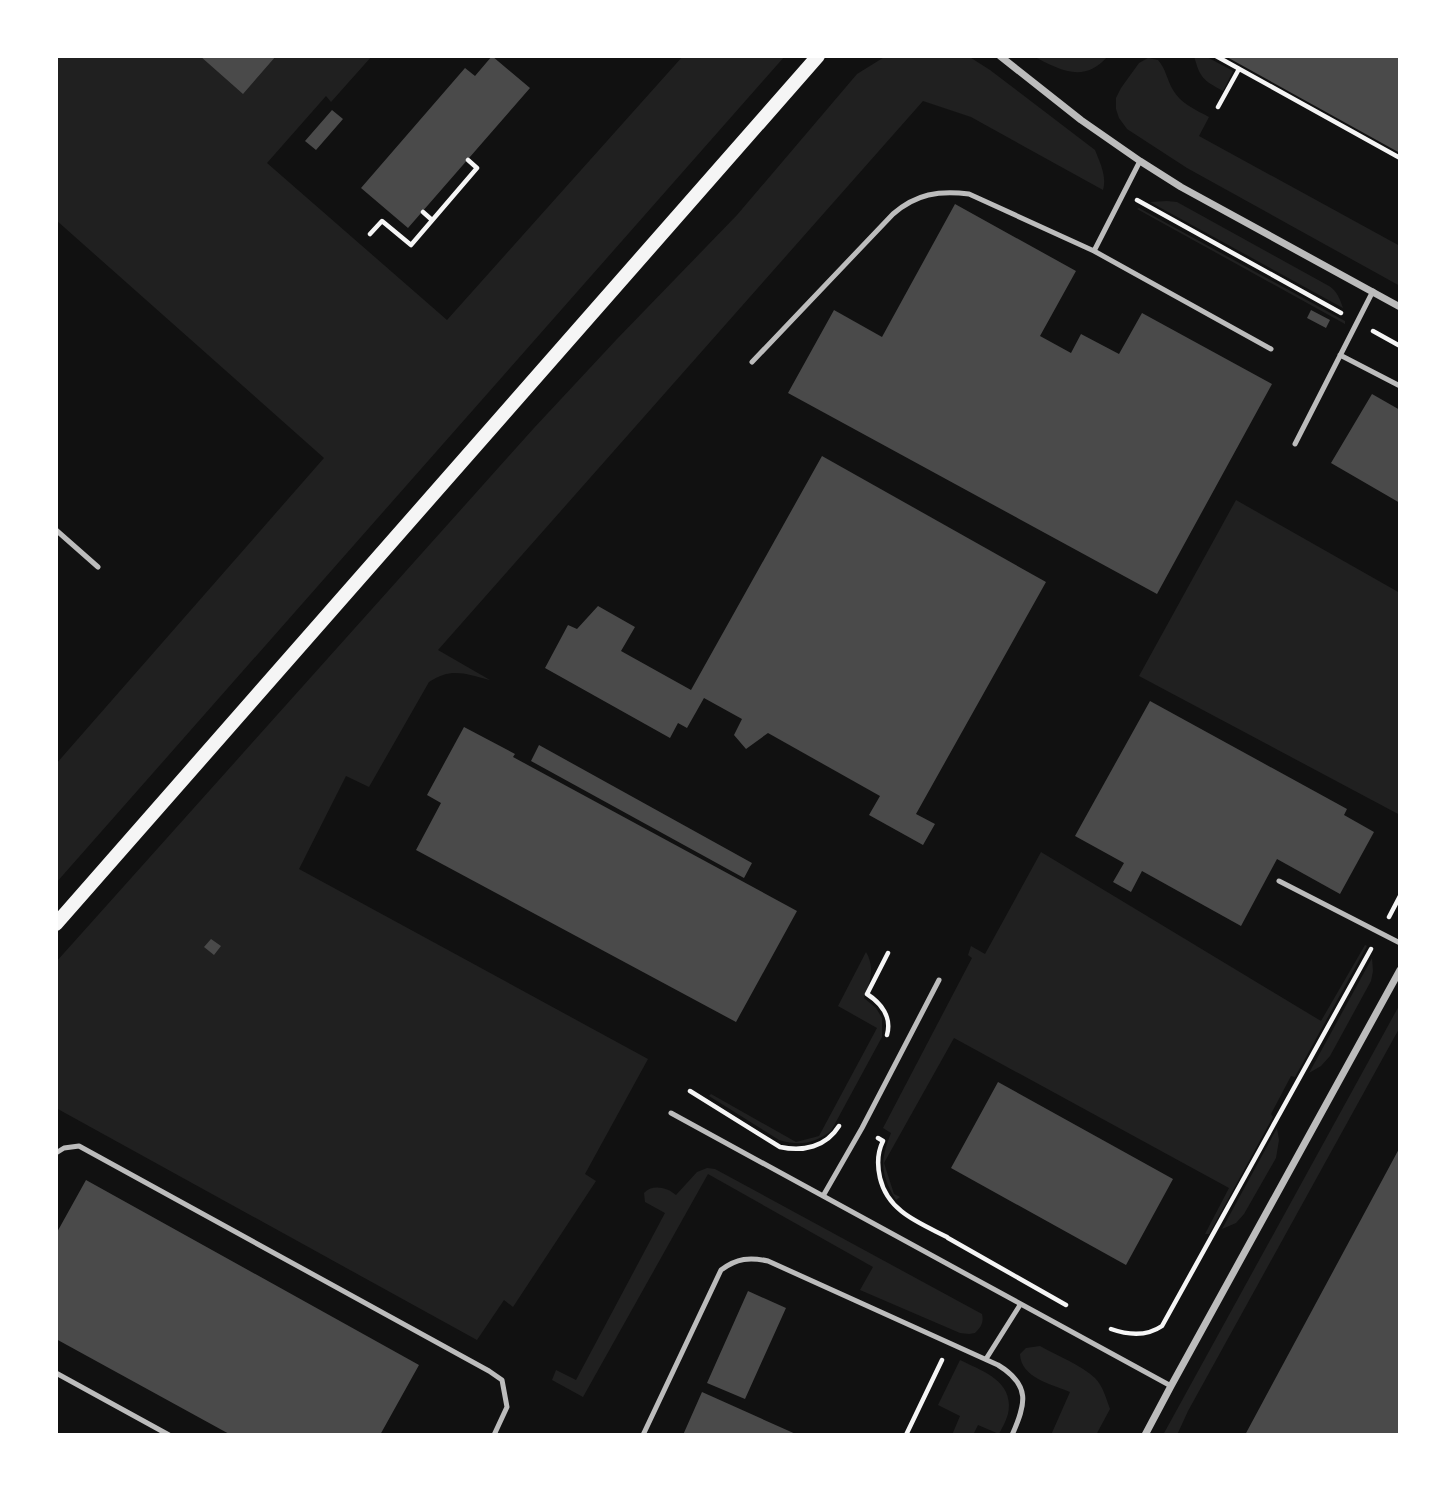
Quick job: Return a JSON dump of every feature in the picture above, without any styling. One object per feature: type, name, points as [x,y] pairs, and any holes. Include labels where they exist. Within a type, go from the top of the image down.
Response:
[{"type":"main road","points":[[56,924],[818,56]]},
{"type":"street","points":[[1000,56],[1081,120],[1181,187],[1400,307]]},
{"type":"street","points":[[1145,1435],[1400,970]]},
{"type":"lane","points":[[1094,251],[1140,161]]},
{"type":"lane","points":[[752,362],[893,214],[906,203],[944,192],[969,194],[1094,251],[1271,349]]},
{"type":"lane","points":[[1295,444],[1373,291]]},
{"type":"lane","points":[[1340,355],[1400,386]]},
{"type":"lane","points":[[56,530],[98,567]]},
{"type":"lane","points":[[1279,881],[1400,943]]},
{"type":"lane","points":[[824,1196],[939,980]]},
{"type":"lane","points":[[671,1113],[1171,1386]]},
{"type":"lane","points":[[56,1153],[79,1146],[489,1371],[502,1380],[508,1407],[494,1435]]},
{"type":"lane","points":[[643,1435],[721,1270],[740,1259],[752,1258],[768,1261],[1008,1371],[1021,1386],[1023,1405],[1012,1435]]},
{"type":"lane","points":[[986,1359],[1020,1305]]},
{"type":"lane","points":[[56,1373],[169,1435]]},
{"type":"path","points":[[1216,56],[1400,158]]},
{"type":"path","points":[[1218,107],[1239,69]]},
{"type":"path","points":[[370,234],[382,221],[411,245],[477,168],[468,160]]},
{"type":"path","points":[[1124,192],[1400,346]]},
{"type":"path","points":[[423,212],[432,220]]},
{"type":"path","points":[[1105,1326],[1121,1332],[1142,1334],[1154,1331],[1162,1325],[1400,896]]},
{"type":"path","points":[[887,1038],[889,1030],[884,1010],[877,1000],[866,994],[888,953]]},
{"type":"path","points":[[690,1091],[780,1147],[813,1147],[834,1134],[844,1118],[862,1128],[883,1141],[878,1151],[878,1171],[881,1183],[894,1206],[905,1215],[1074,1309]]},
{"type":"path","points":[[937,1259],[948,1238]]},
{"type":"path","points":[[906,1435],[950,1343]]},
{"type":"shaded area","points":[[56,56],[372,56],[331,102],[326,96],[267,163],[447,320],[683,56],[785,56],[56,883],[56,764],[324,458],[56,220]]},
{"type":"shaded area","points":[[886,56],[968,56],[1095,150],[1104,175],[1103,190],[971,117],[923,101],[438,650],[490,680],[452,673],[429,682],[369,787],[346,776],[299,869],[648,1059],[585,1174],[596,1181],[513,1307],[504,1300],[477,1340],[56,1108],[56,962],[534,428],[737,215],[857,74]]},
{"type":"shaded area","points":[[1033,56],[1108,56],[1090,70],[1072,72]]},
{"type":"shaded area","points":[[1194,56],[1205,56],[1233,71],[1223,91],[1203,78]]},
{"type":"shaded area","points":[[1148,58],[1158,60],[1180,99],[1209,117],[1199,136],[1400,246],[1400,286],[1187,168],[1127,129],[1119,118],[1116,98],[1139,63]]},
{"type":"shaded area","points":[[1150,202],[1177,202],[1329,286],[1336,293],[1343,308]]},
{"type":"shaded area","points":[[1137,209],[1345,321],[1345,324]]},
{"type":"shaded area","points":[[1236,500],[1400,593],[1400,815],[1139,676]]},
{"type":"shaded area","points":[[1041,852],[1321,1021],[1365,945],[1367,946],[1295,1077],[1291,1076],[1271,1114],[1273,1117],[1209,1234],[1205,1234],[1229,1188],[954,1038],[884,1163],[894,1194],[900,1197],[896,1200],[887,1182],[883,1167],[891,1133],[883,1128],[972,958],[968,955],[971,946],[985,954]]},
{"type":"shaded area","points":[[866,952],[871,969],[864,998],[876,1008],[882,1018],[882,1037],[831,1131],[806,1143],[793,1143],[779,1140],[709,1096],[711,1094],[796,1142],[819,1136],[877,1028],[838,1006]]},
{"type":"shaded area","points":[[1372,958],[1371,981],[1330,1056],[1321,1066],[1309,1073]]},
{"type":"shaded area","points":[[1400,1004],[1400,1027],[1177,1435],[1163,1435]]},
{"type":"shaded area","points":[[1277,1128],[1279,1140],[1276,1158],[1244,1214],[1236,1223],[1222,1229]]},
{"type":"shaded area","points":[[707,1168],[715,1169],[982,1314],[980,1326],[975,1333],[960,1333],[860,1290],[873,1267],[708,1174],[583,1397],[552,1380],[556,1370],[576,1380],[665,1213],[645,1202],[644,1193],[651,1188],[660,1188],[676,1195],[697,1172]]},
{"type":"shaded area","points":[[1040,1346],[1083,1369],[1100,1385],[1110,1409],[1096,1435],[1051,1435],[1070,1392],[1038,1379],[1026,1369],[1020,1354],[1026,1348]]},
{"type":"shaded area","points":[[960,1360],[987,1373],[1002,1385],[1007,1393],[1008,1414],[999,1434],[978,1425],[973,1435],[952,1435],[960,1416],[938,1405]]},
{"type":"building","points":[[200,56],[276,56],[243,94]]},
{"type":"building","points":[[492,56],[530,88],[408,228],[361,188],[465,68],[475,76]]},
{"type":"building","points":[[1225,56],[1400,56],[1400,153]]},
{"type":"building","points":[[332,110],[343,119],[316,150],[305,141]]},
{"type":"building","points":[[955,204],[1076,271],[1040,336],[1071,353],[1081,334],[1119,354],[1142,313],[1272,384],[1157,594],[788,393],[834,310],[882,337]]},
{"type":"building","points":[[1311,310],[1330,320],[1326,328],[1307,318]]},
{"type":"building","points":[[1372,394],[1400,410],[1400,503],[1331,463]]},
{"type":"building","points":[[822,456],[1046,582],[916,814],[935,824],[923,845],[869,815],[880,796],[768,733],[746,749],[734,735],[742,719],[704,698],[687,728],[678,723],[670,738],[545,668],[568,625],[577,629],[598,606],[635,627],[621,651],[691,690]]},
{"type":"building","points":[[1150,701],[1347,809],[1344,815],[1374,832],[1340,894],[1277,859],[1241,926],[1142,871],[1131,892],[1113,882],[1124,863],[1075,836]]},
{"type":"building","points":[[464,727],[515,754],[513,757],[797,911],[736,1022],[416,850],[441,803],[427,795]]},
{"type":"building","points":[[539,745],[752,863],[744,878],[531,761]]},
{"type":"building","points":[[211,939],[221,946],[214,955],[204,947]]},
{"type":"building","points":[[998,1082],[1173,1179],[1126,1265],[951,1168]]},
{"type":"building","points":[[1400,1147],[1400,1435],[1245,1435]]},
{"type":"building","points":[[86,1180],[419,1365],[380,1435],[231,1435],[56,1339],[56,1234]]},
{"type":"building","points":[[748,1291],[786,1308],[745,1399],[707,1383]]},
{"type":"building","points":[[702,1392],[798,1435],[683,1435]]}]
